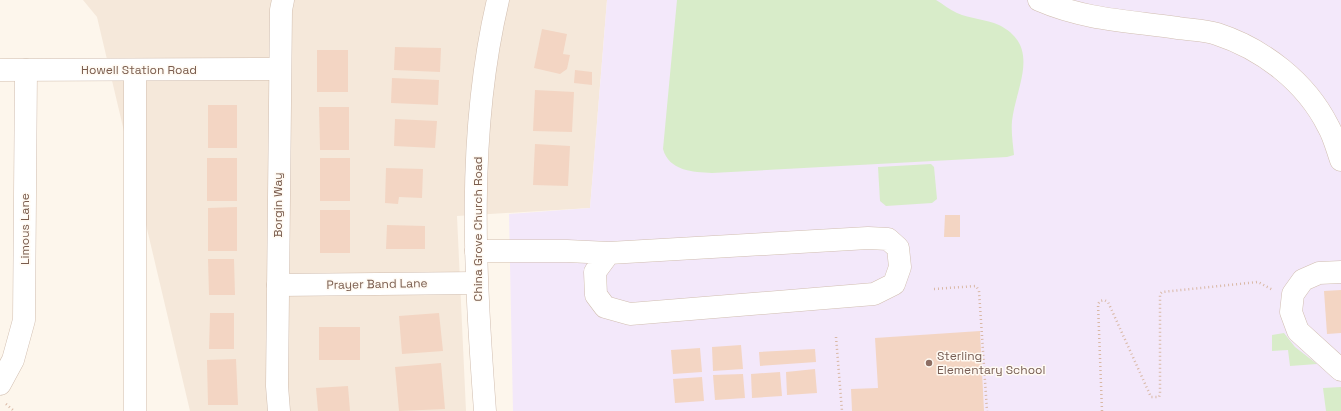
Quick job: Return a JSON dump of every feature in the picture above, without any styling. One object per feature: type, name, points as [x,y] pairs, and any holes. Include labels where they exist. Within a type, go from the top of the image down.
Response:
[{"type":"street","name":"Borgin Way","points":[[279,411],[279,69],[281,10],[283,0]]},
{"type":"street","name":"China Grove Church Road","points":[[484,411],[476,283],[475,186],[482,86],[491,28],[498,0]]},
{"type":"street","points":[[1039,0],[1060,9],[1113,21],[1156,25],[1216,34],[1267,57],[1303,89],[1328,126],[1341,160]]},
{"type":"street","name":"Howell Station Road","points":[[0,70],[279,69]]},
{"type":"street","name":"Limous Lane","points":[[0,384],[13,360],[24,320],[26,70]]},
{"type":"street","points":[[135,70],[135,411]]},
{"type":"street","points":[[476,251],[567,251],[609,253],[868,238],[888,239],[898,248],[900,267],[894,284],[874,294],[630,314],[605,307],[596,295],[595,272],[609,253]]},
{"type":"street","points":[[1341,272],[1319,273],[1303,280],[1291,299],[1291,312],[1298,331],[1341,370]]},
{"type":"street","name":"Prayer Band Lane","points":[[278,285],[476,283]]},
{"type":"path","points":[[1102,411],[1098,304],[1100,301],[1104,300],[1108,302],[1151,397],[1154,398],[1159,397],[1160,394],[1160,294],[1162,292],[1258,282],[1291,299]]},
{"type":"path","points":[[934,289],[976,286],[979,291],[987,411]]},
{"type":"path","points":[[836,337],[842,411]]},
{"type":"path","points":[[6,404],[14,411]]},
{"type":"shaded area","points":[[83,0],[607,0],[590,208],[457,216],[466,411],[190,411],[97,17]]},
{"type":"shaded area","points":[[607,0],[1341,0],[1341,411],[513,411],[509,214],[590,208]]},
{"type":"green space","points":[[677,0],[936,0],[962,15],[989,21],[999,25],[1012,34],[1020,44],[1023,56],[1021,81],[1012,121],[1014,155],[1007,157],[712,173],[690,171],[676,166],[666,156],[663,149]]},
{"type":"green space","points":[[931,164],[934,167],[937,199],[932,203],[886,206],[880,201],[878,167]]},
{"type":"green space","points":[[1284,333],[1295,347],[1317,364],[1290,366],[1288,350],[1272,351],[1272,335]]},
{"type":"green space","points":[[1341,387],[1341,411],[1326,411],[1323,388]]},
{"type":"building","points":[[542,29],[567,34],[563,54],[570,55],[567,69],[560,74],[534,68]]},
{"type":"building","points":[[395,47],[441,48],[440,72],[394,70]]},
{"type":"building","points":[[317,50],[348,50],[348,92],[317,92]]},
{"type":"building","points":[[575,70],[592,72],[592,85],[574,83]]},
{"type":"building","points":[[392,78],[439,80],[438,105],[391,103]]},
{"type":"building","points":[[535,90],[574,92],[572,132],[533,131]]},
{"type":"building","points":[[208,105],[237,105],[237,148],[208,148]]},
{"type":"building","points":[[319,107],[349,107],[349,150],[320,150]]},
{"type":"building","points":[[395,119],[437,121],[435,148],[394,146]]},
{"type":"building","points":[[535,144],[570,146],[568,186],[533,185]]},
{"type":"building","points":[[207,158],[237,158],[237,201],[207,201]]},
{"type":"building","points":[[320,158],[350,158],[350,201],[320,201]]},
{"type":"building","points":[[386,168],[423,169],[422,198],[399,197],[398,204],[385,203]]},
{"type":"building","points":[[237,207],[237,251],[208,251],[208,208]]},
{"type":"building","points":[[320,210],[350,210],[350,253],[320,253]]},
{"type":"building","points":[[945,215],[960,215],[960,237],[944,237]]},
{"type":"building","points":[[387,225],[425,226],[425,249],[386,249]]},
{"type":"building","points":[[208,259],[234,259],[235,295],[209,295]]},
{"type":"building","points":[[1341,290],[1341,333],[1327,334],[1324,291]]},
{"type":"building","points":[[210,313],[234,313],[234,349],[209,349]]},
{"type":"building","points":[[439,313],[443,351],[402,354],[399,316]]},
{"type":"building","points":[[319,327],[360,327],[360,360],[319,360]]},
{"type":"building","name":"Sterling Elementary School","points":[[980,331],[984,411],[852,411],[851,389],[878,388],[875,338]]},
{"type":"building","points":[[741,345],[743,369],[713,371],[712,347]]},
{"type":"building","points":[[700,348],[702,372],[673,374],[671,350]]},
{"type":"building","points":[[815,349],[816,362],[760,366],[759,352]]},
{"type":"building","points":[[236,359],[238,405],[208,405],[207,360]]},
{"type":"building","points":[[441,363],[445,409],[399,411],[395,367]]},
{"type":"building","points":[[815,369],[817,393],[787,395],[786,372]]},
{"type":"building","points":[[780,372],[782,396],[752,398],[751,374]]},
{"type":"building","points":[[743,374],[745,398],[715,400],[713,375]]},
{"type":"building","points":[[702,377],[704,401],[675,403],[673,379]]},
{"type":"building","points":[[348,386],[350,411],[318,411],[316,388]]},
{"type":"place","name":"Sterling Elementary School","points":[[929,363]]}]
